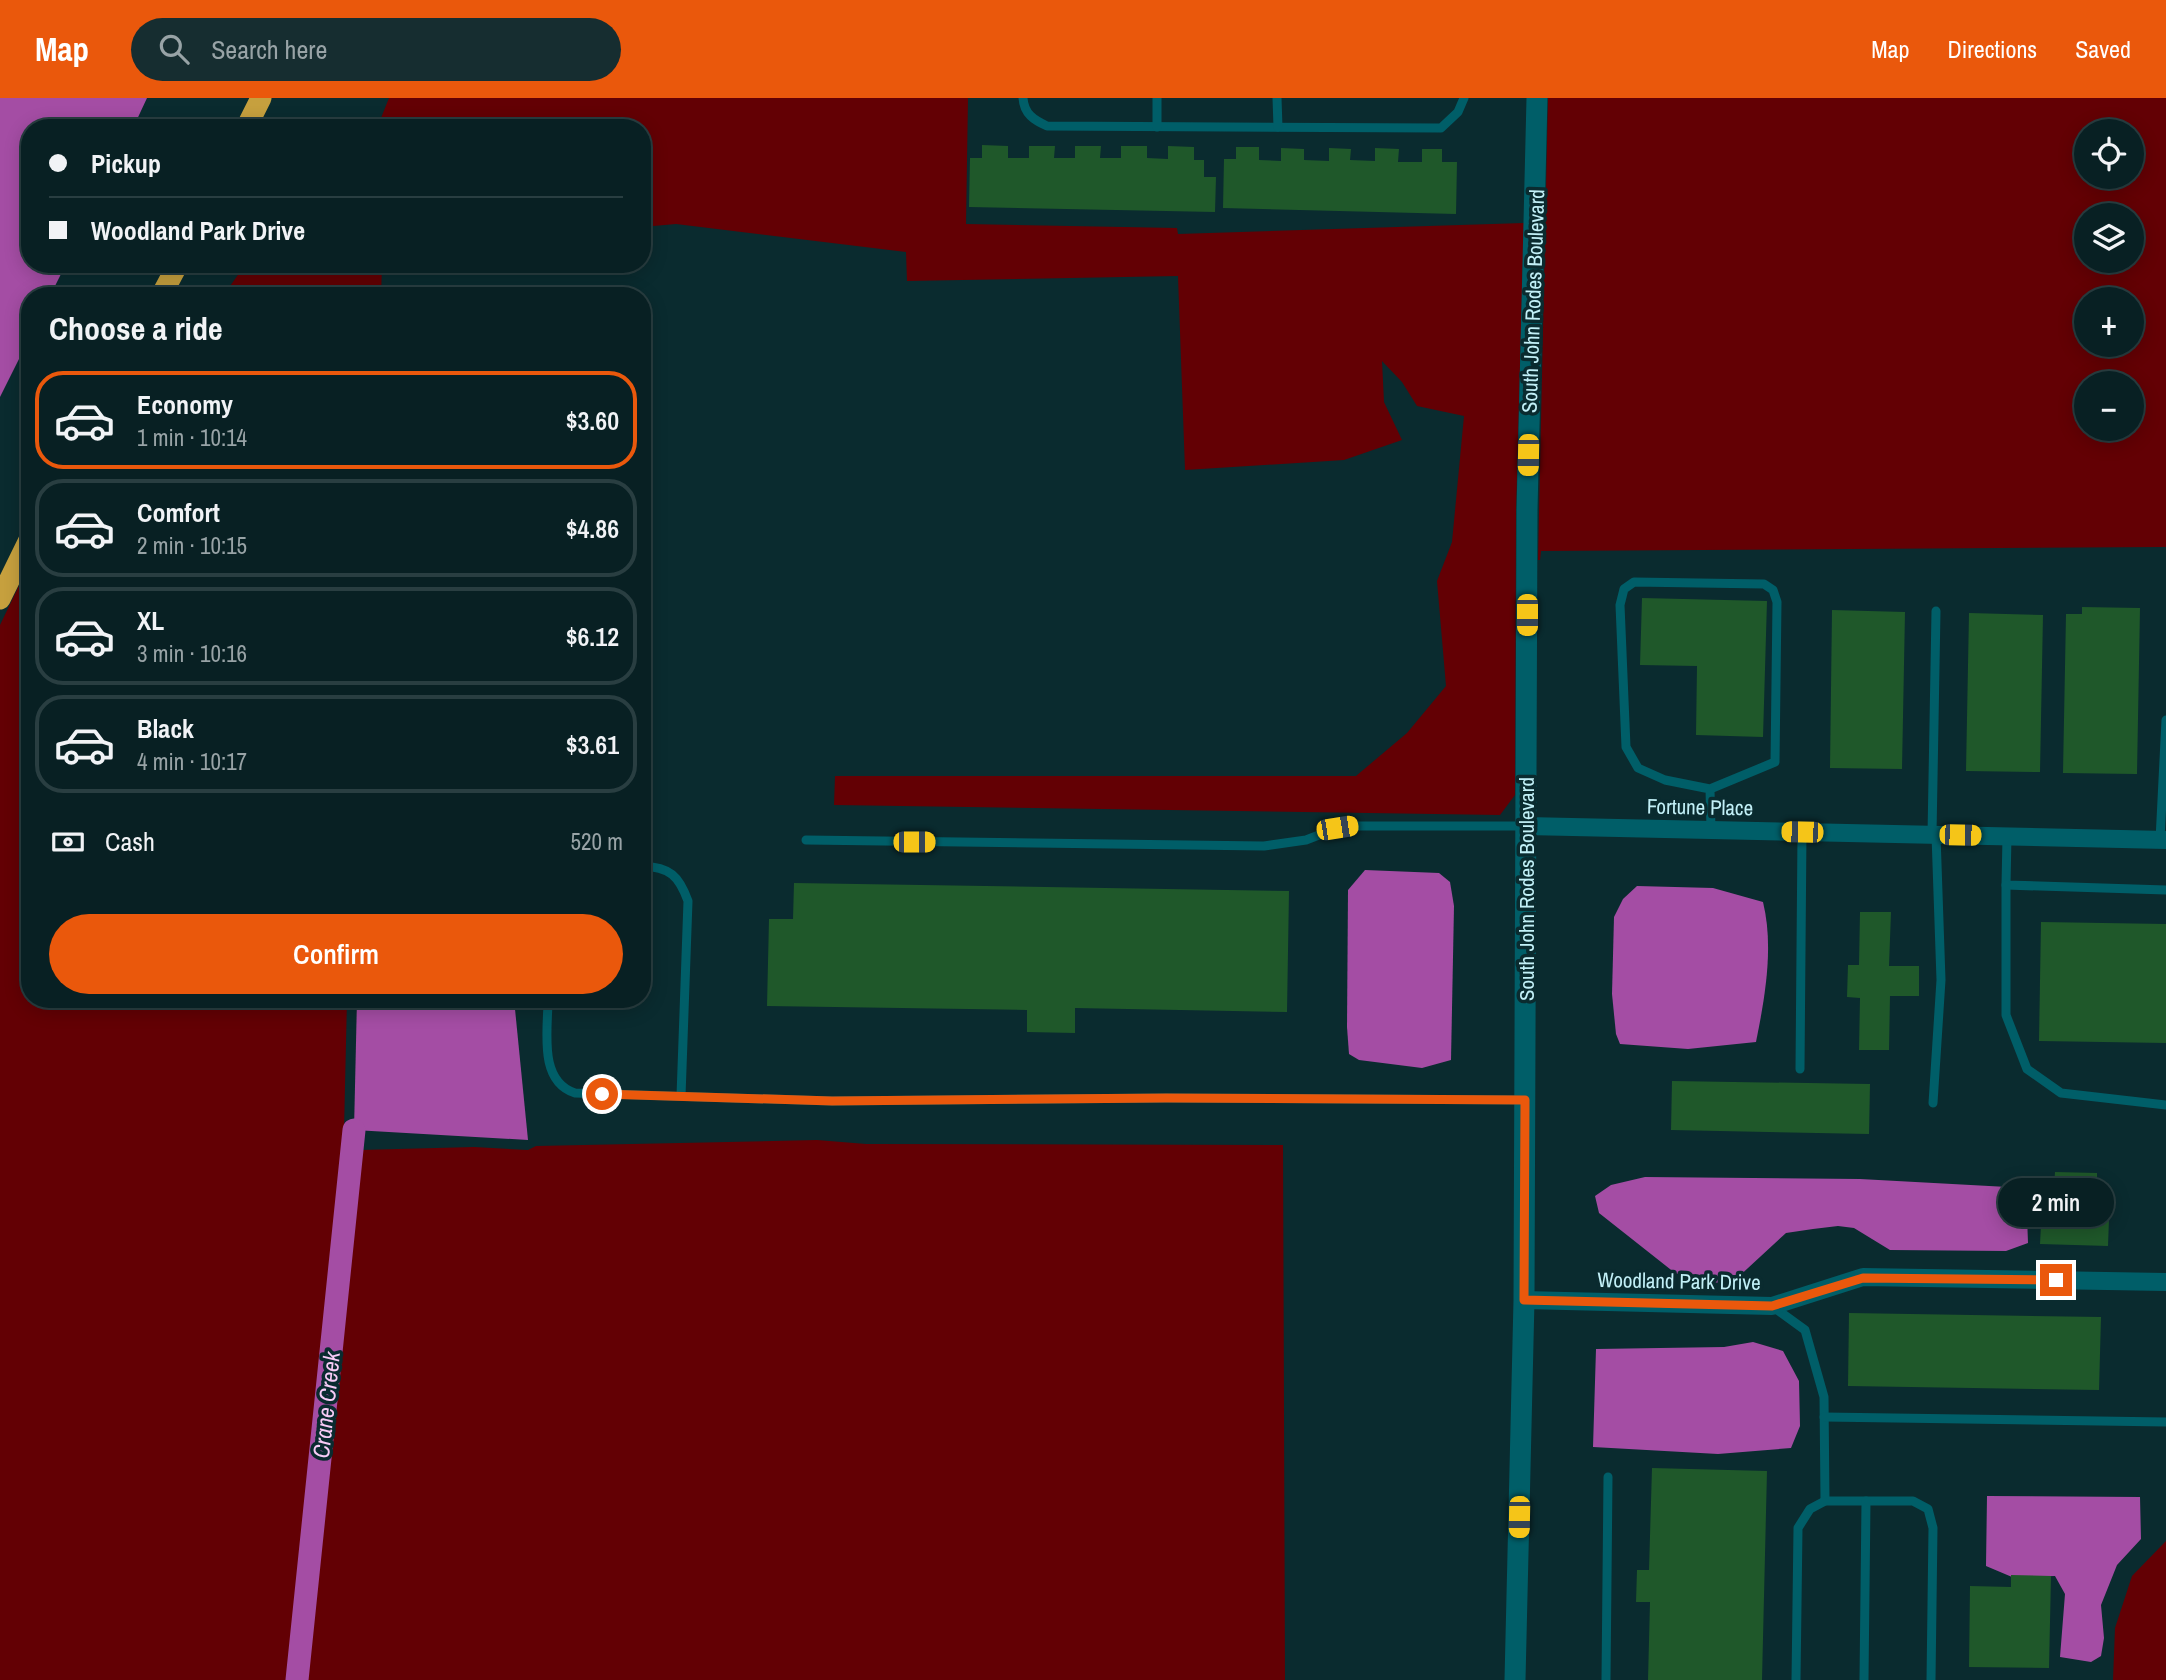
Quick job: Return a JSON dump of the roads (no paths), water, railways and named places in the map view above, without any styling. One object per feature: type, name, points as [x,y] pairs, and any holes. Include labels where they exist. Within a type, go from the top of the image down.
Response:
[{"type":"highway","points":[[250,119],[261,98]]},
{"type":"highway","points":[[0,599],[21,556]]},
{"type":"main road","name":"South John Rodes Boulevard","points":[[1515,1680],[1524,1300],[1527,510],[1537,98]]},
{"type":"street","name":"Fortune Place","points":[[1526,826],[2163,840]]},
{"type":"street","name":"Woodland Park Drive","points":[[1524,1300],[1772,1306],[1863,1278],[2166,1282]]},
{"type":"lane","points":[[1023,98],[1031,118],[1047,126],[1440,128],[1458,112],[1464,98]]},
{"type":"lane","points":[[1157,98],[1157,127]]},
{"type":"lane","points":[[1277,98],[1278,127]]},
{"type":"lane","points":[[1634,582],[1764,584],[1773,590],[1777,602],[1774,762],[1710,789],[1665,780],[1638,768],[1626,747],[1620,604],[1624,589],[1634,582]]},
{"type":"lane","points":[[1933,1102],[1941,979],[1934,835],[1936,611]]},
{"type":"lane","points":[[2163,840],[2166,720]]},
{"type":"lane","points":[[1710,789],[1711,830]]},
{"type":"lane","points":[[806,841],[1265,846],[1306,840],[1337,828],[1352,826],[1526,826]]},
{"type":"lane","points":[[1800,1069],[1802,832]]},
{"type":"lane","points":[[2007,836],[2006,1015],[2027,1069],[2061,1093],[2166,1105]]},
{"type":"lane","points":[[651,867],[672,873],[682,885],[688,901],[681,1096]]},
{"type":"lane","points":[[2007,886],[2166,890]]},
{"type":"lane","points":[[548,1008],[548,1056],[554,1077],[562,1089],[575,1093],[832,1101],[1166,1098],[1525,1100]]},
{"type":"lane","points":[[1772,1306],[1805,1330],[1824,1397],[1825,1501]]},
{"type":"lane","points":[[1824,1417],[2166,1422]]},
{"type":"lane","points":[[1606,1680],[1608,1477]]},
{"type":"lane","points":[[1796,1680],[1798,1528],[1810,1509],[1825,1501],[1913,1501],[1927,1508],[1933,1528],[1931,1680]]},
{"type":"lane","points":[[1864,1680],[1867,1501]]},
{"type":"waterway","name":"Crane Creek","points":[[297,1680],[354,1130]]}]
